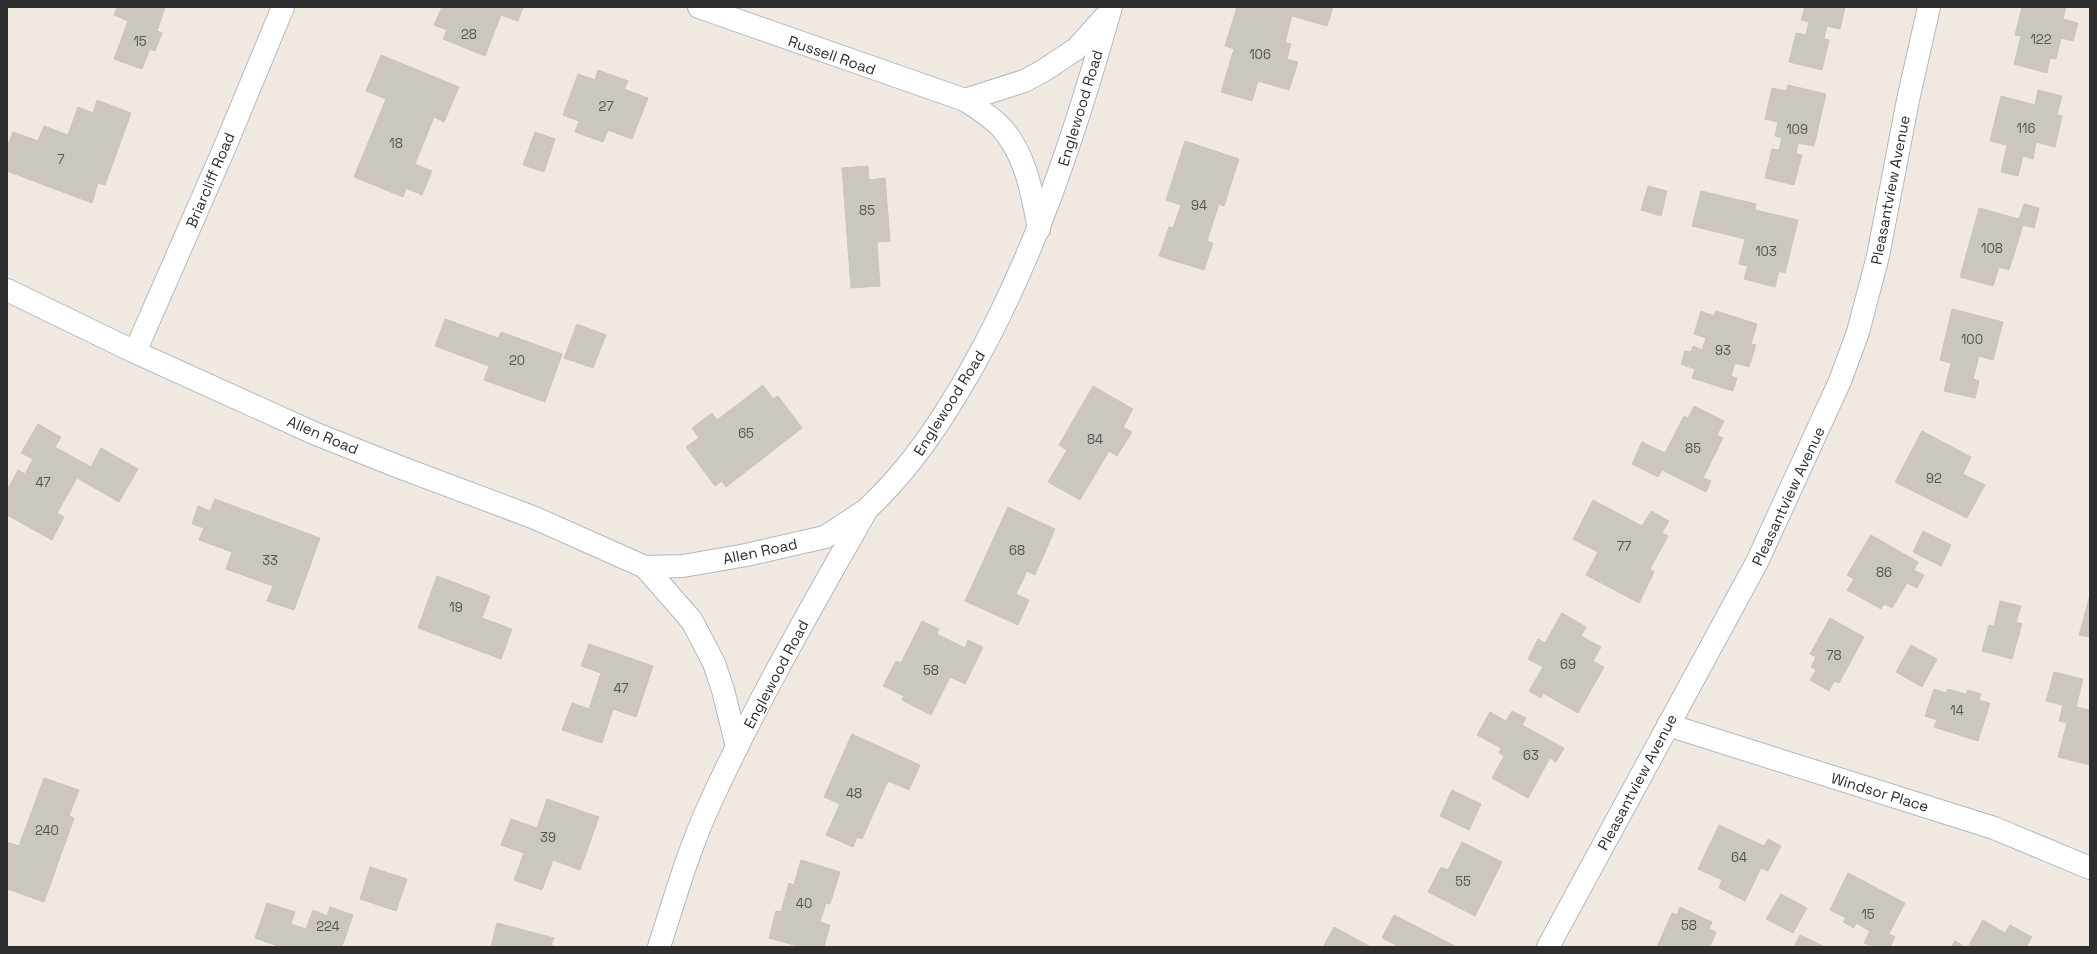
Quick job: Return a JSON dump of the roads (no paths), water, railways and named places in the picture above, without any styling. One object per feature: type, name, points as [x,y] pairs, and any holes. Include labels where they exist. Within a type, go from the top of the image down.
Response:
[{"type":"street","name":"Briarcliff Road","points":[[135,352],[224,149],[283,7]]},
{"type":"street","name":"Russell Road","points":[[699,7],[965,100],[990,117],[1010,139],[1026,170],[1039,229]]},
{"type":"street","name":"Pleasantview Avenue","points":[[1548,947],[1757,562],[1821,426],[1847,363],[1858,332],[1878,256],[1908,100],[1929,7]]},
{"type":"street","points":[[965,100],[1024,81],[1043,71],[1076,48],[1110,9]]},
{"type":"street","name":"Englewood Road","points":[[659,947],[710,802],[779,667],[866,509],[885,492],[916,457],[943,419],[988,341],[1039,229],[1067,152],[1110,9]]},
{"type":"street","name":"Allen Road","points":[[7,290],[135,352],[316,434],[535,518],[644,567],[692,621],[714,663],[723,690],[737,747]]},
{"type":"street","name":"Allen Road","points":[[644,567],[683,566],[746,555],[825,537],[866,509]]},
{"type":"street","name":"Windsor Place","points":[[1668,725],[1994,828],[2090,868]]}]
